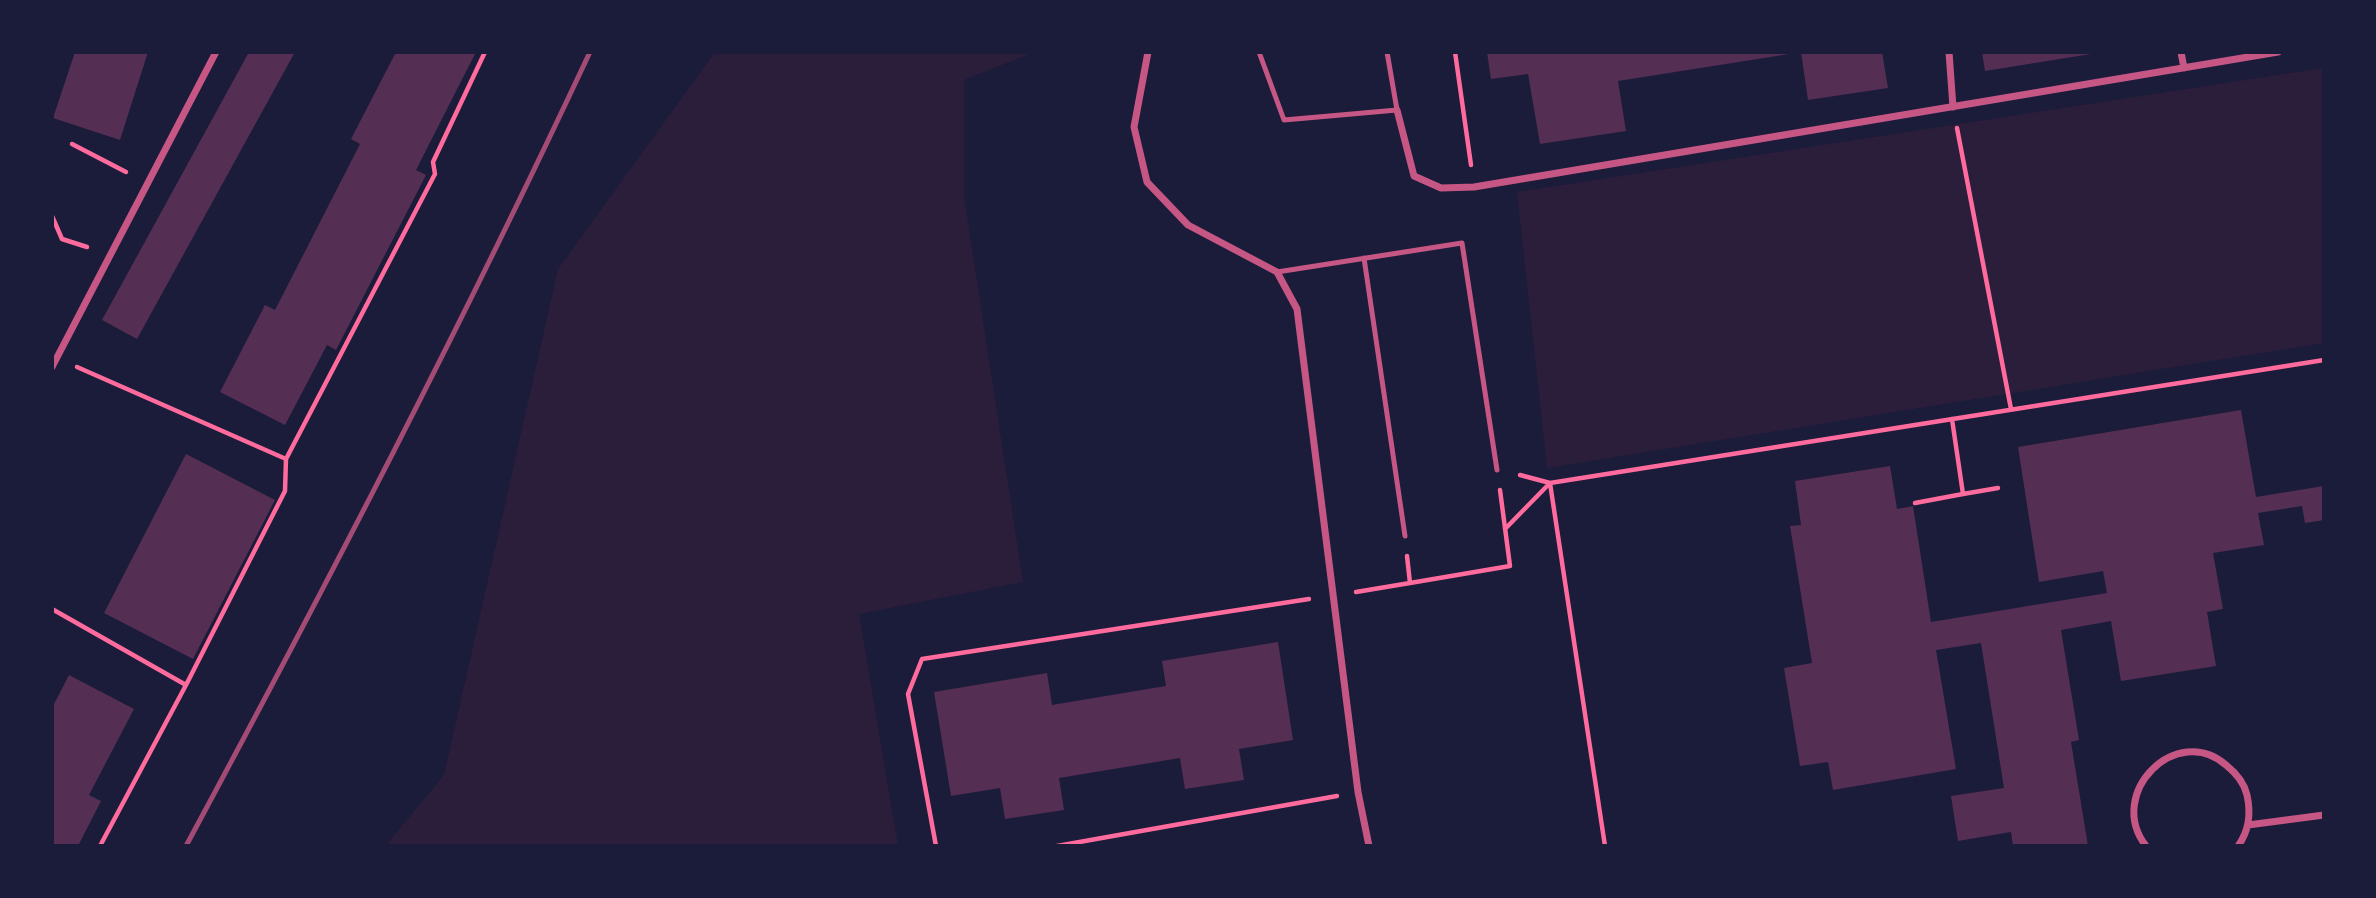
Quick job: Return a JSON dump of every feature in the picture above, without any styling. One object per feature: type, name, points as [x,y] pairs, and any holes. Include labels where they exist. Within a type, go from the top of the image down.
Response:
[{"type":"street","points":[[52,367],[216,52]]},
{"type":"street","points":[[1148,52],[1134,127],[1147,182],[1188,225],[1277,272],[1297,309],[1358,792],[1368,845]]},
{"type":"street","points":[[1949,52],[1953,107]]},
{"type":"street","points":[[2180,52],[2184,68]]},
{"type":"street","points":[[1397,110],[1414,176],[1441,188],[1474,187],[2278,52]]},
{"type":"street","points":[[2146,845],[2140,839],[2134,820],[2134,800],[2141,781],[2153,767],[2168,757],[2186,752],[2205,754],[2222,761],[2235,773],[2245,789],[2250,806],[2248,825],[2238,845]]},
{"type":"street","points":[[2248,825],[2323,815]]},
{"type":"lane","points":[[1259,52],[1284,120],[1397,110],[1387,52]]},
{"type":"lane","points":[[1277,272],[1462,243],[1497,470]]},
{"type":"lane","points":[[1364,258],[1405,536]]},
{"type":"path","points":[[100,845],[186,685],[285,491],[286,459],[436,174],[433,162],[485,52]]},
{"type":"path","points":[[1455,52],[1474,187]]},
{"type":"path","points":[[1953,107],[2011,409]]},
{"type":"path","points":[[72,144],[128,173]]},
{"type":"path","points":[[52,216],[61,239],[90,248]]},
{"type":"path","points":[[57,358],[286,459]]},
{"type":"path","points":[[936,845],[908,694],[922,659],[1510,566],[1497,470],[1549,483],[2323,360]]},
{"type":"path","points":[[1952,419],[1963,494]]},
{"type":"path","points":[[1504,529],[1549,483]]},
{"type":"path","points":[[1549,483],[1605,845]]},
{"type":"path","points":[[1915,503],[1998,488]]},
{"type":"path","points":[[1405,536],[1410,583]]},
{"type":"path","points":[[52,609],[186,685]]},
{"type":"path","points":[[1057,845],[1358,792]]},
{"type":"shaded area","points":[[715,52],[1032,53],[964,80],[964,196],[1023,582],[859,614],[898,845],[386,845],[444,775],[558,269]]},
{"type":"shaded area","points":[[2323,68],[2323,343],[1547,468],[1517,192]]},
{"type":"building","points":[[75,52],[148,52],[120,140],[53,118]]},
{"type":"building","points":[[249,52],[295,52],[137,339],[102,320]]},
{"type":"building","points":[[396,52],[476,52],[416,170],[426,175],[336,350],[327,345],[285,425],[220,392],[265,305],[275,310],[360,144],[351,139]]},
{"type":"building","points":[[1487,52],[1789,54],[1618,81],[1626,131],[1540,144],[1528,74],[1491,79]]},
{"type":"building","points":[[1801,52],[1882,52],[1888,88],[1808,100]]},
{"type":"building","points":[[1982,52],[2091,52],[2091,54],[1985,71]]},
{"type":"building","points":[[2241,410],[2256,497],[2324,486],[2324,520],[2305,523],[2302,506],[2258,513],[2264,545],[2213,553],[2223,609],[2207,612],[2216,666],[2121,681],[2111,621],[2061,630],[2079,740],[2071,742],[2088,846],[2013,846],[2011,832],[1958,841],[1951,796],[2004,788],[1981,643],[1936,650],[1956,769],[1833,790],[1828,762],[1800,766],[1784,668],[1812,663],[1790,526],[1801,525],[1795,481],[1890,466],[1897,509],[1913,506],[1931,622],[2107,593],[2103,571],[2039,582],[2018,447]]},
{"type":"building","points":[[186,454],[275,500],[193,659],[104,613]]},
{"type":"building","points":[[1278,642],[1293,740],[1239,749],[1244,780],[1185,789],[1180,758],[1059,778],[1064,810],[1005,819],[1000,788],[951,796],[934,692],[1047,673],[1052,705],[1166,686],[1162,661]]},
{"type":"building","points":[[69,675],[134,709],[89,795],[101,801],[78,846],[52,846],[52,708]]},
{"type":"railway","points":[[186,846],[394,452],[494,253],[590,52]]}]
